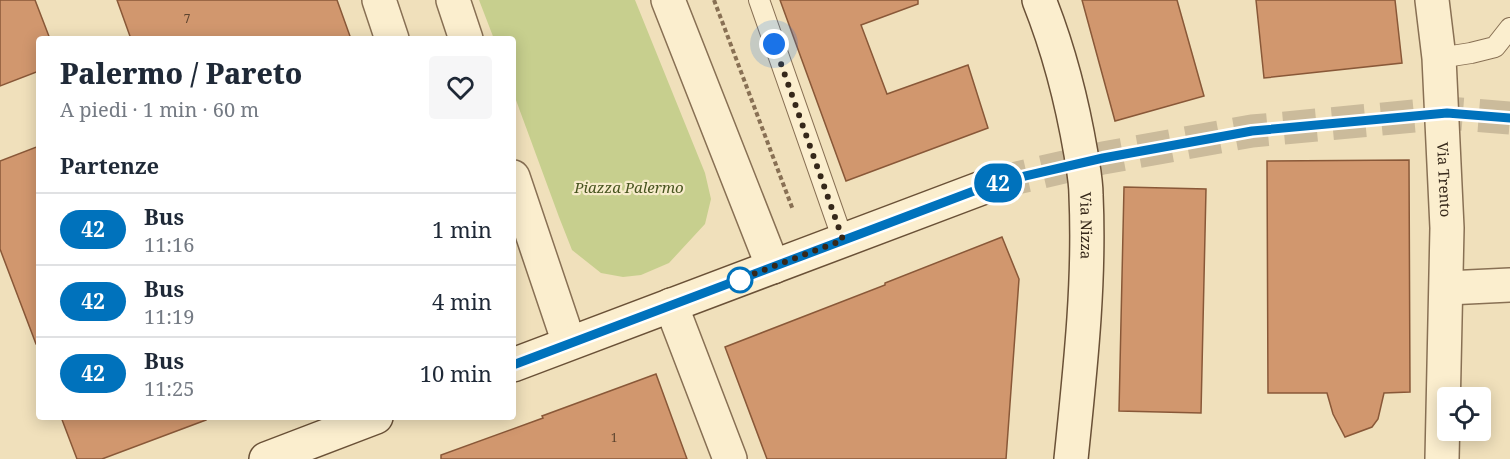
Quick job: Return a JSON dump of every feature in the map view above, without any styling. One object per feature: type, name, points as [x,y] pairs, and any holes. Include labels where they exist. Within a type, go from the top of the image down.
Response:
[{"type":"street","points":[[379,0],[391,36]]},
{"type":"street","points":[[453,0],[465,36]]},
{"type":"street","points":[[668,0],[773,267]]},
{"type":"street","name":"Via Nizza","points":[[1040,0],[1065,75],[1075,120],[1086,192],[1087,289],[1071,459]]},
{"type":"street","name":"Via Trento","points":[[1432,0],[1439,58],[1447,228],[1442,459]]},
{"type":"street","points":[[516,364],[995,183]]},
{"type":"street","points":[[516,186],[569,343]]},
{"type":"street","points":[[1447,288],[1510,285]]},
{"type":"street","points":[[671,305],[730,459]]},
{"type":"street","points":[[266,459],[368,420]]},
{"type":"lane","points":[[759,0],[843,240]]},
{"type":"lane","points":[[1439,58],[1502,46],[1510,28]]},
{"type":"path","points":[[714,0],[793,210]]},
{"type":"green space","name":"Piazza Palermo","points":[[479,0],[635,0],[705,173],[711,199],[705,224],[669,263],[641,275],[623,277],[601,273],[572,250],[516,100],[516,36],[493,36]]},
{"type":"building","points":[[0,0],[35,0],[49,36],[36,36],[36,72],[0,86]]},
{"type":"building","points":[[117,0],[337,0],[350,36],[130,36]]},
{"type":"building","points":[[780,0],[918,0],[918,4],[861,25],[887,94],[968,65],[988,128],[846,181]]},
{"type":"building","points":[[1082,0],[1177,0],[1204,96],[1115,121]]},
{"type":"building","points":[[1256,0],[1395,0],[1402,63],[1264,78]]},
{"type":"building","points":[[36,147],[36,344],[0,249],[0,161]]},
{"type":"building","points":[[1409,160],[1410,392],[1384,393],[1378,419],[1372,427],[1345,437],[1333,414],[1327,393],[1268,393],[1267,161]]},
{"type":"building","points":[[1124,187],[1206,189],[1201,413],[1119,411]]},
{"type":"building","points":[[1002,237],[1019,279],[1006,459],[767,459],[725,347]]},
{"type":"building","points":[[656,374],[687,459],[441,459],[441,455]]},
{"type":"building","points":[[62,420],[206,420],[102,459],[77,459]]},
{"type":"tunnel","points":[[995,183],[1103,158],[1252,131],[1447,113],[1510,118]]},
{"type":"bus line","name":"42","points":[[516,364],[995,183],[1103,158],[1252,131],[1447,113],[1510,118]]},
{"type":"route","points":[[740,280],[732,282],[843,240],[774,44]]}]
